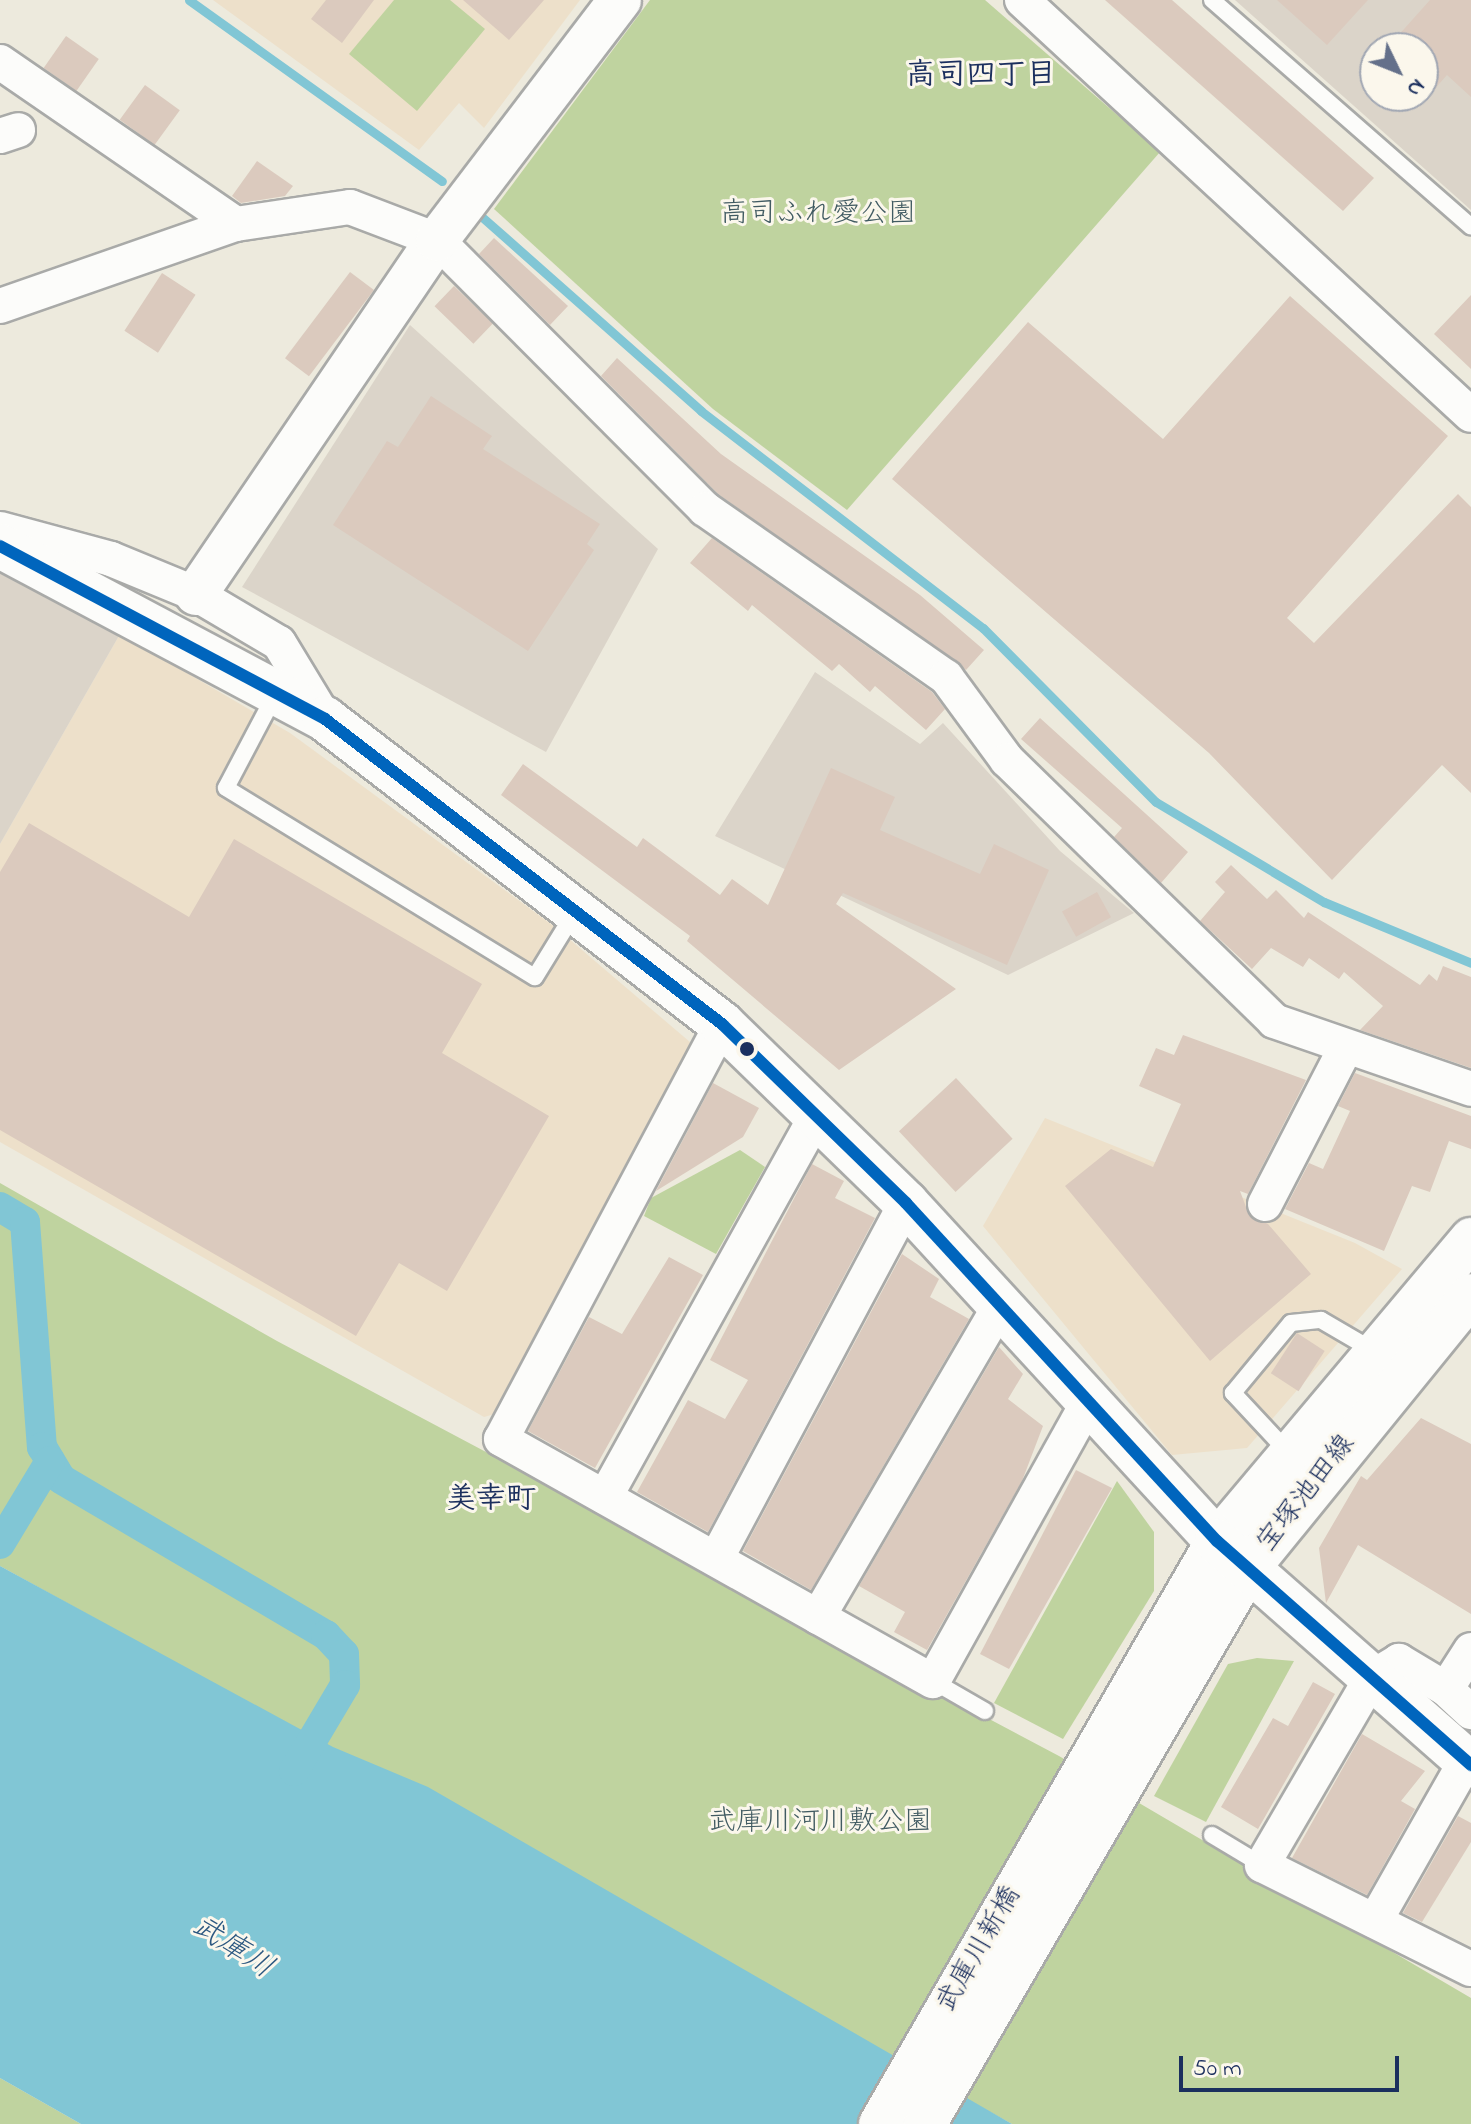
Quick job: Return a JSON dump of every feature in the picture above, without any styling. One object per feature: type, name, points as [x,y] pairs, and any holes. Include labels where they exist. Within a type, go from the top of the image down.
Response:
[{"type":"main road","points":[[0,546],[325,719],[722,1024],[906,1203],[1088,1403],[1233,1555],[1469,1763]]},
{"type":"street","points":[[196,594],[437,240],[620,0]]},
{"type":"street","points":[[1022,0],[1471,415]]},
{"type":"street","points":[[0,62],[236,224]]},
{"type":"street","points":[[0,306],[236,224],[350,207],[437,240],[705,509],[946,677],[1007,760],[1274,1021],[1345,1049],[1471,1089]]},
{"type":"street","points":[[0,529],[111,559],[196,594],[279,643],[325,719]]},
{"type":"street","points":[[722,1024],[501,1439],[933,1681],[1088,1403]]},
{"type":"street","points":[[1265,1204],[1345,1049]]},
{"type":"street","points":[[605,1497],[816,1116]]},
{"type":"street","points":[[716,1559],[906,1203]]},
{"type":"street","points":[[1233,1555],[1289,1453],[1471,1239]]},
{"type":"street","name":"宝塚池田線","points":[[1099,1784],[1233,1555],[1471,1295]]},
{"type":"street","points":[[818,1617],[1000,1305]]},
{"type":"street","points":[[1446,1689],[1471,1650]]},
{"type":"street","points":[[1471,1712],[1446,1689],[1399,1661],[1372,1677],[1262,1865],[1471,1969]]},
{"type":"street","points":[[1375,1921],[1469,1763]]},
{"type":"street","name":"武庫川新橋","points":[[880,2124],[1099,1784]]},
{"type":"street","name":"武庫川新橋","points":[[925,2124],[1099,1784]]},
{"type":"lane","points":[[1212,0],[1471,227]]},
{"type":"lane","points":[[276,693],[226,788],[535,977],[575,911]]},
{"type":"lane","points":[[1289,1453],[1275,1430],[1233,1393],[1261,1359],[1305,1316],[1374,1351]]},
{"type":"lane","points":[[933,1681],[985,1711]]},
{"type":"lane","points":[[1212,1835],[1262,1865]]},
{"type":"shaded area","points":[[213,0],[580,0],[484,128],[459,103],[419,150]]},
{"type":"shaded area","points":[[1235,0],[1471,0],[1471,210],[1361,112],[1439,112],[1439,32],[1359,32],[1359,110]]},
{"type":"shaded area","points":[[410,325],[658,549],[546,752],[242,587]]},
{"type":"shaded area","points":[[0,570],[120,634],[0,844]]},
{"type":"shaded area","points":[[120,634],[290,733],[555,927],[697,1048],[498,1413],[484,1417],[0,1142],[0,844]]},
{"type":"shaded area","points":[[815,672],[920,744],[943,723],[1060,851],[1134,913],[1008,975],[715,836]]},
{"type":"shaded area","points":[[1045,1118],[1355,1243],[1402,1269],[1247,1448],[1172,1455],[983,1226]]},
{"type":"green space","points":[[394,0],[450,0],[485,29],[417,111],[349,54]]},
{"type":"green space","name":"高司ふれ愛公園","points":[[650,0],[985,0],[1160,152],[847,510],[713,409],[494,209]]},
{"type":"green space","points":[[740,1150],[765,1167],[716,1254],[644,1216],[651,1198]]},
{"type":"green space","name":"武庫川河川敷公園","points":[[0,1183],[277,1341],[1059,1756],[1471,1998],[1471,2124],[1012,2124],[0,1566]]},
{"type":"green space","points":[[1117,1481],[1154,1532],[1154,1591],[1063,1739],[994,1703]]},
{"type":"green space","points":[[1257,1658],[1294,1661],[1206,1822],[1154,1796],[1228,1664]]},
{"type":"green space","points":[[0,2078],[81,2124],[0,2124]]},
{"type":"water","name":"武庫川","points":[[0,1566],[333,1747],[428,1787],[1012,2124],[81,2124],[0,2078]]},
{"type":"building","points":[[326,0],[374,0],[342,43],[311,19]]},
{"type":"building","points":[[463,0],[544,0],[509,40]]},
{"type":"building","points":[[1105,0],[1172,0],[1374,178],[1343,211]]},
{"type":"building","points":[[1277,0],[1368,0],[1327,45]]},
{"type":"building","points":[[1430,0],[1471,0],[1471,97],[1447,75],[1439,84],[1439,32],[1401,32]]},
{"type":"building","points":[[66,36],[99,59],[76,91],[44,68]]},
{"type":"building","points":[[145,85],[180,110],[155,145],[120,120]]},
{"type":"building","points":[[257,161],[293,186],[285,196],[241,203],[232,196]]},
{"type":"building","points":[[494,238],[568,306],[550,325],[479,254]]},
{"type":"building","points":[[350,272],[374,290],[309,376],[285,358]]},
{"type":"building","points":[[162,273],[196,295],[158,353],[124,331]]},
{"type":"building","points":[[454,286],[493,324],[473,344],[435,306]]},
{"type":"building","points":[[1471,295],[1471,369],[1434,334]]},
{"type":"building","points":[[1290,296],[1448,436],[1287,618],[1314,643],[1458,494],[1471,507],[1471,793],[1442,765],[1332,880],[1209,753],[892,479],[1028,322],[1163,439]]},
{"type":"building","points":[[617,358],[721,454],[920,595],[984,650],[966,670],[718,494],[601,376]]},
{"type":"building","points":[[431,396],[492,436],[483,449],[600,524],[587,544],[594,550],[528,651],[333,525],[387,441],[398,447]]},
{"type":"building","points":[[712,538],[932,692],[945,709],[926,730],[875,686],[870,692],[839,664],[832,671],[752,605],[748,611],[690,563]]},
{"type":"building","points":[[1040,718],[1188,852],[1161,883],[1114,837],[1122,828],[1021,739]]},
{"type":"building","points":[[523,764],[637,847],[643,838],[720,895],[732,879],[768,905],[831,768],[895,797],[880,830],[980,874],[994,844],[1049,870],[1007,965],[843,893],[836,904],[956,989],[839,1070],[687,941],[690,936],[501,795]]},
{"type":"building","points":[[29,823],[189,917],[234,839],[482,984],[442,1053],[549,1116],[447,1291],[399,1263],[356,1336],[0,1130],[0,872]]},
{"type":"building","points":[[1231,865],[1267,899],[1276,890],[1304,918],[1308,912],[1420,985],[1429,974],[1437,981],[1443,966],[1471,977],[1471,1068],[1360,1030],[1383,1006],[1344,972],[1339,979],[1309,958],[1303,967],[1271,948],[1252,969],[1200,921],[1225,892],[1215,882]]},
{"type":"building","points":[[1097,892],[1111,917],[1076,937],[1062,911]]},
{"type":"building","points":[[1183,1035],[1306,1080],[1248,1194],[1240,1191],[1249,1215],[1268,1224],[1311,1274],[1210,1361],[1065,1186],[1111,1149],[1153,1167],[1181,1104],[1139,1086],[1156,1048],[1174,1055]]},
{"type":"building","points":[[1355,1073],[1471,1116],[1471,1149],[1449,1141],[1430,1192],[1412,1186],[1384,1251],[1285,1209],[1309,1163],[1323,1169],[1350,1111],[1338,1106]]},
{"type":"building","points":[[956,1078],[1013,1139],[956,1192],[899,1131]]},
{"type":"building","points":[[713,1083],[759,1108],[743,1137],[656,1191]]},
{"type":"building","points":[[812,1164],[844,1181],[835,1198],[875,1218],[708,1532],[637,1492],[688,1400],[725,1419],[748,1380],[710,1360]]},
{"type":"building","points":[[902,1254],[939,1279],[930,1297],[969,1319],[811,1590],[743,1551]]},
{"type":"building","points":[[669,1257],[703,1275],[595,1468],[528,1431],[589,1317],[622,1334]]},
{"type":"building","points":[[1297,1333],[1325,1351],[1299,1391],[1271,1373]]},
{"type":"building","points":[[999,1347],[1023,1374],[1008,1399],[1043,1426],[1022,1481],[927,1650],[894,1632],[905,1612],[859,1586]]},
{"type":"building","points":[[1421,1418],[1471,1444],[1471,1614],[1358,1545],[1326,1603],[1319,1548],[1361,1476],[1367,1480]]},
{"type":"building","points":[[1076,1470],[1112,1488],[1009,1669],[980,1654]]},
{"type":"building","points":[[1313,1682],[1335,1694],[1258,1829],[1221,1807],[1273,1718],[1288,1726]]},
{"type":"building","points":[[1362,1734],[1425,1771],[1401,1801],[1415,1809],[1367,1895],[1292,1858]]},
{"type":"building","points":[[1458,1816],[1471,1823],[1471,1842],[1422,1922],[1403,1913]]},
{"type":"waterway","points":[[189,0],[442,181]]},
{"type":"waterway","points":[[482,217],[701,411],[983,628],[1156,802],[1324,902],[1471,963]]},
{"type":"waterway","points":[[0,1207],[25,1222],[42,1447],[61,1479],[326,1635],[344,1654],[345,1685],[294,1771]]},
{"type":"waterway","points":[[0,1544],[50,1461]]},
{"type":"transit line","points":[[0,546],[325,719],[722,1024],[906,1203],[1217,1541],[1471,1765]]},
{"type":"district","name":"高司四丁目","points":[[981,76]]},
{"type":"district","name":"美幸町","points":[[491,1500]]}]
